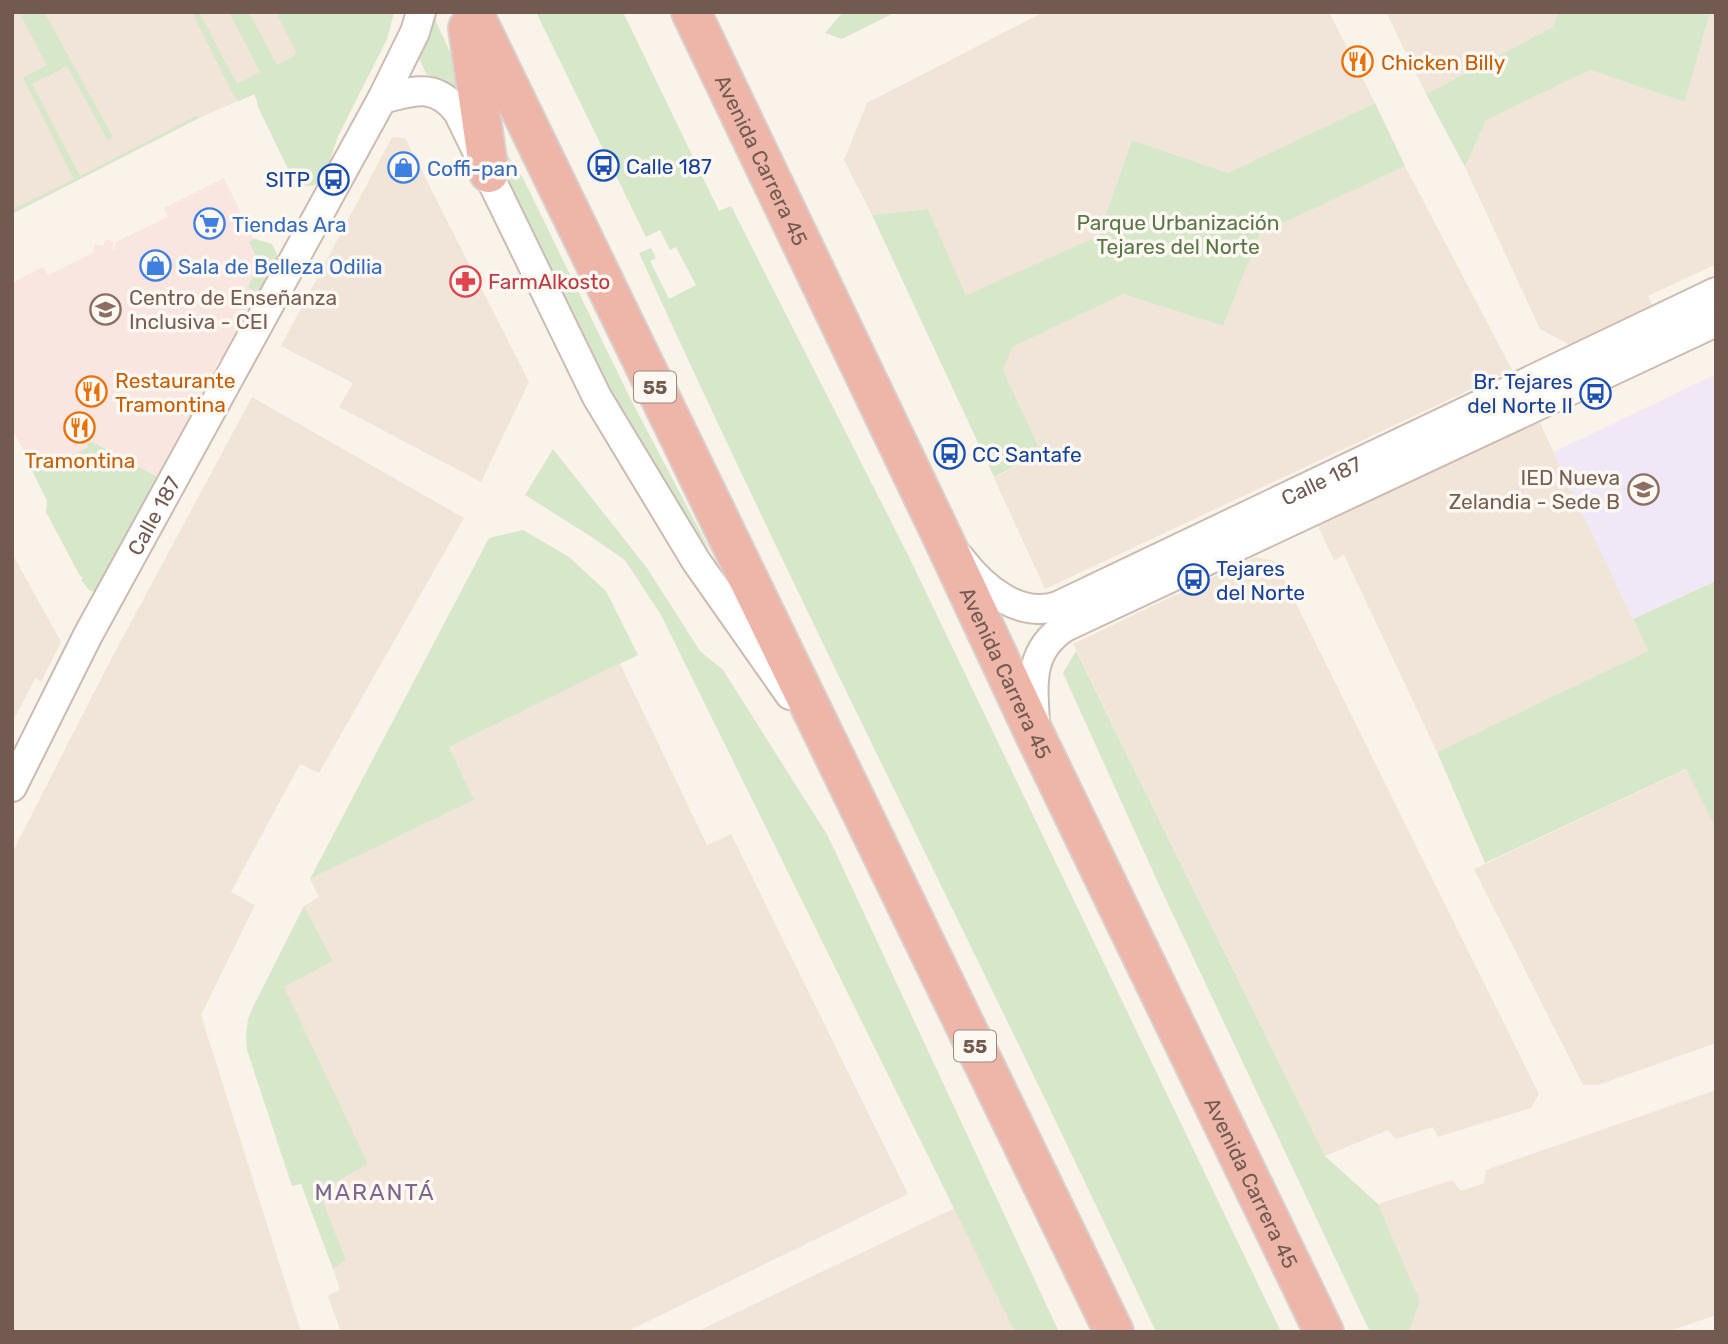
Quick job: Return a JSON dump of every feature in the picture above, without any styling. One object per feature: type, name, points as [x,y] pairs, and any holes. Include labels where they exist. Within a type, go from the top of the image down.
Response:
[{"type":"highway","points":[[466,12],[489,173]]},
{"type":"highway","name":"55","points":[[473,12],[1114,1332]]},
{"type":"highway","name":"Avenida Carrera 45","points":[[691,12],[942,534],[1035,735],[1324,1332]]},
{"type":"street","name":"Calle 187","points":[[12,787],[88,635],[382,99],[415,33],[421,12]]},
{"type":"street","points":[[382,99],[429,91],[450,101],[458,112],[597,397],[696,561],[836,761]]},
{"type":"street","name":"Calle 187","points":[[942,534],[973,573],[993,591],[1009,602],[1028,608],[1048,609],[1716,292]]},
{"type":"street","name":"Calle 187","points":[[1035,735],[1033,686],[1039,654],[1045,642],[1065,627],[1716,322]]},
{"type":"shaded area","points":[[12,12],[394,12],[387,39],[338,136],[323,181],[313,186],[303,186],[293,179],[254,94],[199,118],[12,214]]},
{"type":"shaded area","points":[[1044,12],[1329,12],[1375,103],[1228,173],[1132,140],[1098,236],[966,295],[928,209],[872,215],[844,160],[867,103]]},
{"type":"shaded area","points":[[1386,12],[1558,12],[1553,27],[1426,94]]},
{"type":"shaded area","points":[[1710,12],[1716,12],[1716,264],[1648,296],[1652,305],[1572,346],[1540,329],[1465,167],[1486,120],[1590,70],[1685,102]]},
{"type":"shaded area","points":[[392,137],[405,138],[529,382],[481,482],[339,407],[353,383],[281,346]]},
{"type":"shaded area","points":[[1405,166],[1512,370],[1045,589],[994,478],[1041,452],[1003,370],[1013,347],[1123,294],[1223,326],[1260,234]]},
{"type":"shaded area","points":[[224,178],[253,238],[272,244],[283,268],[226,362],[218,359],[213,375],[219,379],[213,390],[206,387],[193,406],[200,410],[95,592],[90,591],[81,580],[83,578],[46,512],[47,501],[29,464],[32,462],[12,429],[12,283],[43,267],[48,275],[92,253],[95,244],[103,246],[106,239],[114,242],[114,250],[116,242],[168,217],[164,208]]},
{"type":"shaded area","name":"IED Nueva Zelandia - Sede B","points":[[1716,374],[1716,581],[1633,619],[1554,452]]},
{"type":"shaded area","points":[[252,397],[464,518],[319,773],[300,764],[231,892],[255,905],[201,1015],[301,1332],[12,1332],[12,853],[108,665]]},
{"type":"shaded area","points":[[1539,421],[1648,651],[1437,752],[1344,555],[1334,560],[1318,526]]},
{"type":"shaded area","points":[[12,553],[61,642],[41,682],[36,677],[12,723]]},
{"type":"shaded area","points":[[1255,557],[1275,561],[1539,1094],[1531,1108],[1438,1137],[1433,1127],[1396,1139],[1388,1130],[1325,1156],[1073,644]]},
{"type":"shaded area","points":[[620,664],[707,845],[731,834],[908,1194],[626,1332],[341,1332],[328,1296],[340,1289],[333,1269],[346,1260],[318,1192],[284,987],[333,961],[304,906],[319,897],[310,879],[474,800],[449,747]]},
{"type":"shaded area","points":[[1687,769],[1716,829],[1716,1043],[1598,1085],[1583,1085],[1474,869]]},
{"type":"shaded area","points":[[1716,1090],[1716,1315],[1667,1332],[1409,1332],[1420,1301],[1378,1204],[1452,1180],[1461,1191],[1484,1183],[1486,1170]]},
{"type":"shaded area","points":[[955,1208],[1015,1332],[696,1332]]},
{"type":"green space","points":[[19,12],[44,12],[113,137],[108,141],[67,66],[32,84],[80,176],[198,115],[199,118],[12,214],[12,210],[74,179],[23,78],[47,65]]},
{"type":"green space","points":[[192,12],[199,12],[237,84],[260,72],[229,12],[249,12],[277,65],[297,54],[276,12],[394,12],[387,39],[338,136],[323,181],[308,185],[293,179],[259,109],[255,94],[239,101],[234,96]]},
{"type":"green space","points":[[536,12],[623,12],[719,211],[731,206],[910,559],[1281,1332],[1156,1332],[766,524],[639,253],[651,248],[656,258],[650,261],[669,299],[696,285],[676,247],[670,250],[660,230],[646,237]]},
{"type":"green space","points":[[843,12],[896,12],[842,39],[825,33]]},
{"type":"green space","points":[[1558,12],[1710,12],[1685,102],[1590,70],[1486,120],[1465,167],[1426,94],[1553,27]]},
{"type":"green space","points":[[433,15],[460,74],[465,102],[441,79],[426,74],[418,56]]},
{"type":"green space","name":"Parque Urbanización Tejares del Norte","points":[[1375,103],[1405,166],[1260,234],[1223,326],[1123,294],[1013,347],[1003,370],[1041,452],[994,477],[872,215],[928,209],[966,295],[1098,236],[1132,140],[1228,173]]},
{"type":"green space","points":[[496,137],[524,180],[631,400],[712,554],[637,445],[510,190]]},
{"type":"green space","points":[[254,239],[272,244],[283,268],[261,295],[248,287],[257,264],[249,242]]},
{"type":"green space","points":[[92,442],[165,481],[100,591],[90,591],[81,580],[83,578],[46,512],[47,501],[29,464],[32,463],[30,459],[48,462],[63,460],[88,447],[87,444]]},
{"type":"green space","points":[[553,449],[647,568],[700,651],[723,670],[828,836],[1059,1332],[1015,1332],[661,615],[625,560],[525,495]]},
{"type":"green space","points":[[523,530],[569,557],[606,591],[638,655],[449,747],[474,800],[310,879],[489,538]]},
{"type":"green space","points":[[1716,581],[1716,829],[1686,769],[1485,863],[1437,752],[1648,651],[1633,619]]},
{"type":"green space","points":[[1076,651],[1325,1156],[1378,1204],[1420,1301],[1409,1332],[1370,1332],[1160,887],[1063,673]]},
{"type":"green space","points":[[304,906],[333,961],[284,987],[368,1164],[319,1192],[346,1260],[333,1269],[301,1184],[292,1186],[247,1050],[248,1019]]},
{"type":"place","name":"Chicken Billy","points":[[1358,62]]},
{"type":"place","name":"Calle 187","points":[[603,166]]},
{"type":"place","name":"Coffi-pan","points":[[404,168]]},
{"type":"place","name":"SITP","points":[[333,179]]},
{"type":"place","name":"Tiendas Ara","points":[[209,224]]},
{"type":"place","name":"Sala de Belleza Odilia","points":[[155,266]]},
{"type":"place","name":"FarmAlkosto","points":[[465,281]]},
{"type":"place","name":"Centro de Enseñanza Inclusiva - CEI","points":[[106,309]]},
{"type":"place","name":"Restaurante Tramontina","points":[[92,392]]},
{"type":"place","name":"Br. Tejares del Norte II","points":[[1596,393]]},
{"type":"place","name":"Tramontina","points":[[80,428]]},
{"type":"place","name":"CC Santafe","points":[[949,454]]},
{"type":"place","name":"IED Nueva Zelandia - Sede B","points":[[1643,489]]},
{"type":"place","name":"Tejares del Norte","points":[[1193,580]]},
{"type":"district","name":"MARANTÁ","points":[[375,1192]]}]
